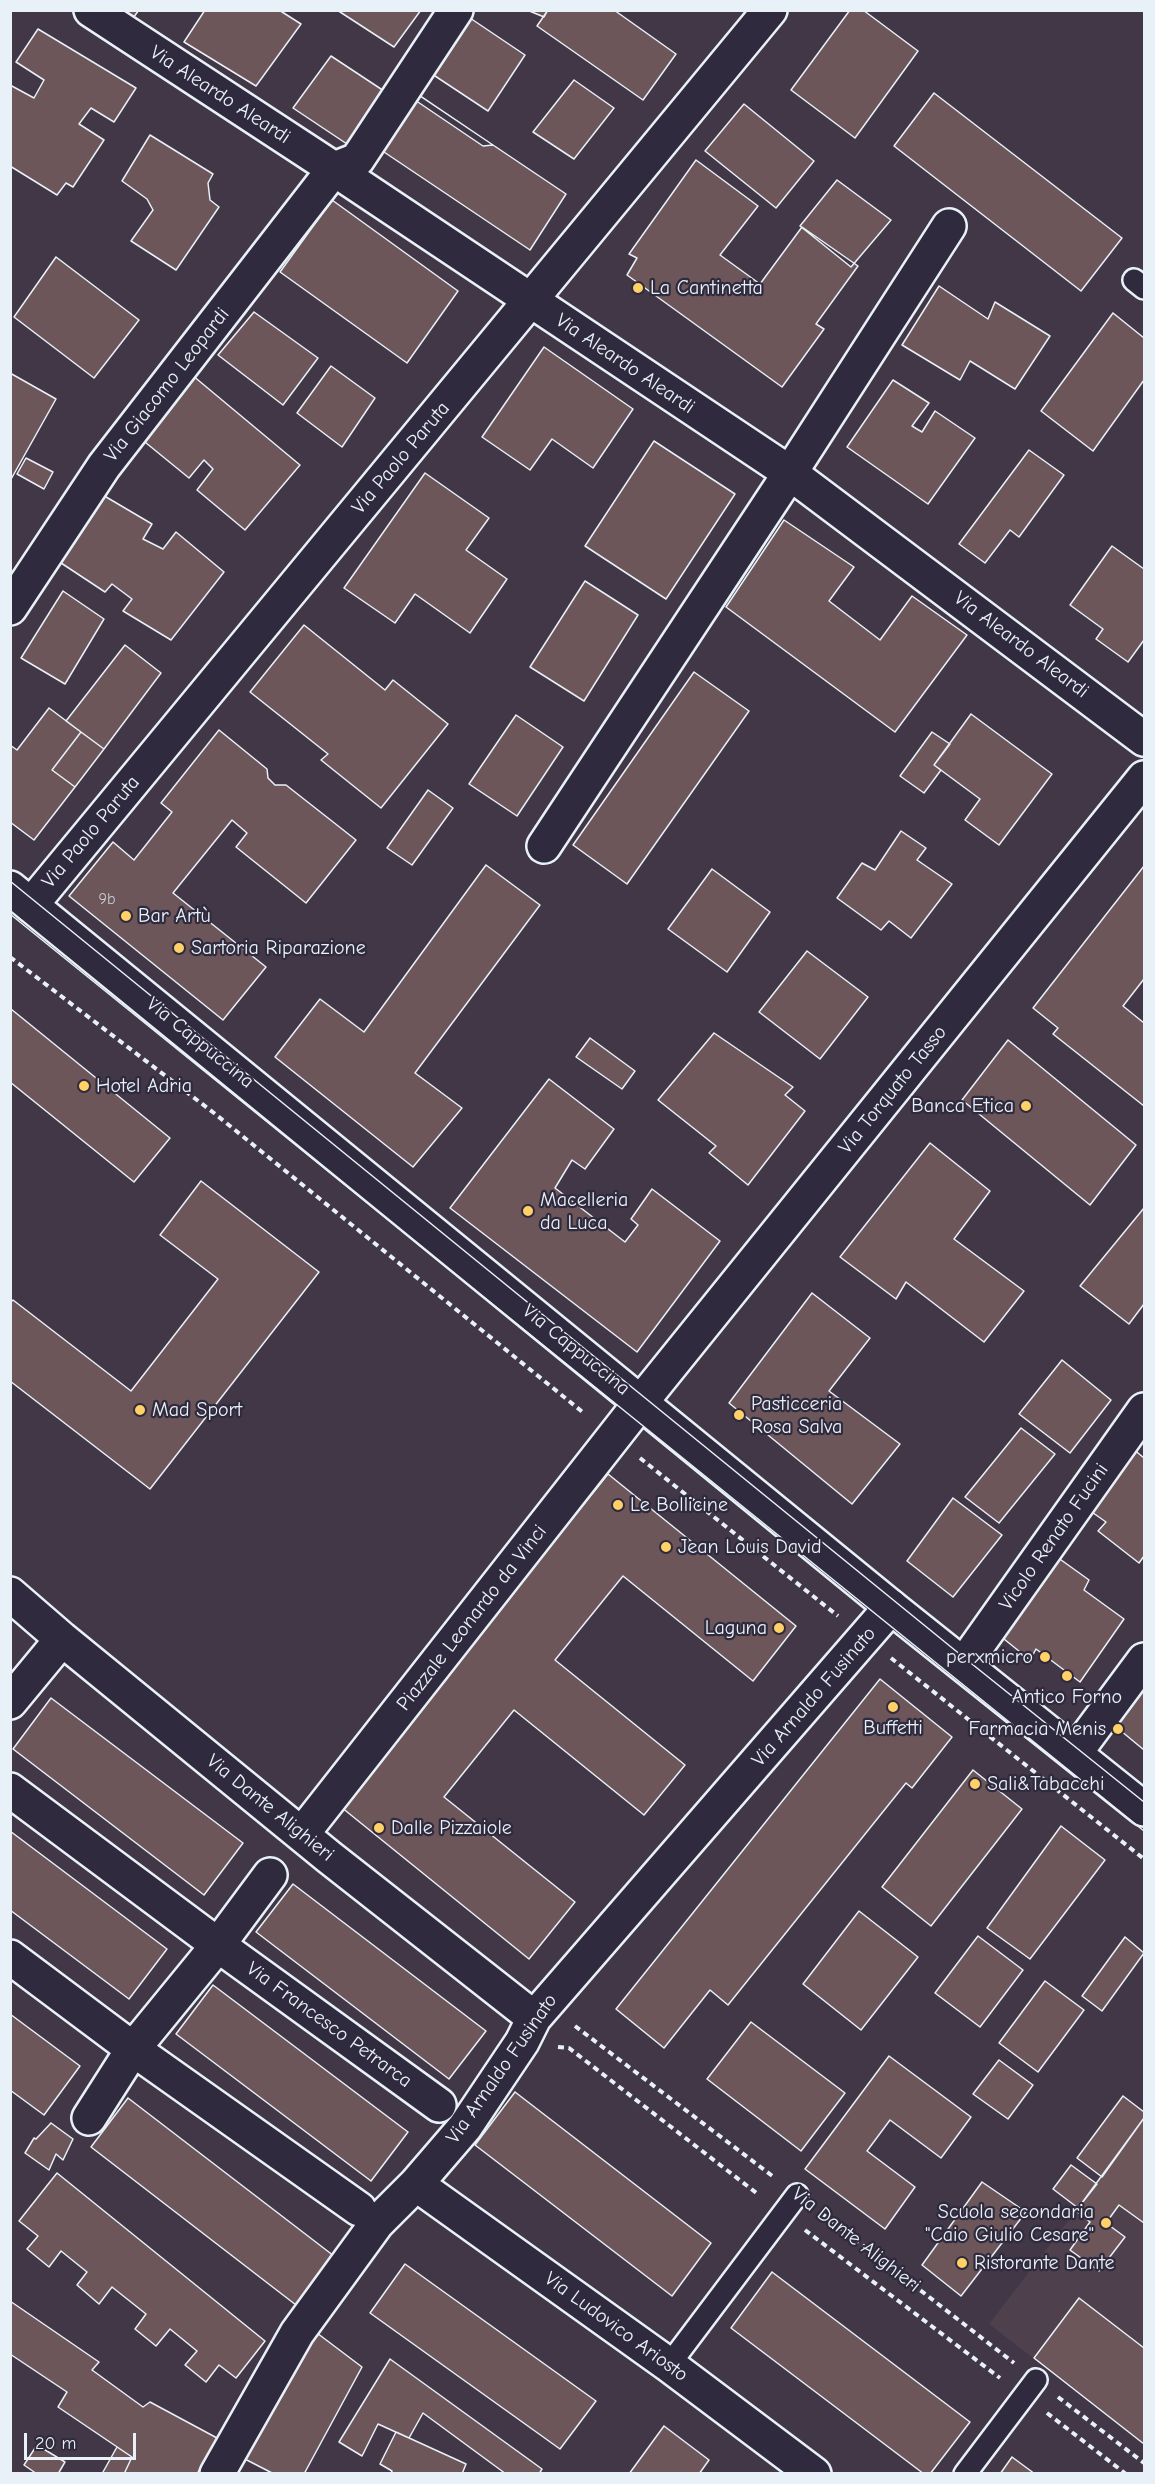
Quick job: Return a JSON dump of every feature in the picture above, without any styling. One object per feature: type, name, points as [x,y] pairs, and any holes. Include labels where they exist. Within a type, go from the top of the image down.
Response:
[{"type":"street","name":"Via Aleardo Aleardi","points":[[91,10],[790,473],[1144,739]]},
{"type":"street","points":[[334,169],[357,160],[456,10]]},
{"type":"street","name":"Via Paolo Paruta","points":[[21,897],[531,301],[770,10]]},
{"type":"street","name":"Via Giacomo Leopardi","points":[[10,608],[104,466],[334,169]]},
{"type":"street","points":[[544,846],[790,473],[949,226]]},
{"type":"street","name":"Via Torquato Tasso","points":[[642,1402],[1144,778]]},
{"type":"street","name":"Via Cappuccina","points":[[21,897],[891,1607],[1144,1809]]},
{"type":"street","name":"Piazzale Leonardo da Vinci","points":[[302,1834],[642,1402]]},
{"type":"street","name":"Vicolo Renato Fucini","points":[[964,1664],[1144,1410]]},
{"type":"street","name":"Via Dante Alighieri","points":[[10,1594],[302,1834],[528,2030]]},
{"type":"street","name":"Via Arnaldo Fusinato","points":[[217,2474],[297,2334],[377,2223],[416,2184],[465,2127],[528,2030],[877,1647],[891,1607]]},
{"type":"street","points":[[10,1702],[62,1639]]},
{"type":"street","points":[[1075,1752],[1144,1660]]},
{"type":"street","name":"Via Francesco Petrarca","points":[[10,1790],[218,1945],[439,2105]]},
{"type":"street","points":[[89,2118],[133,2049],[218,1945],[270,1875]]},
{"type":"street","points":[[10,1957],[133,2049],[359,2210]]},
{"type":"street","name":"Via Ludovico Ariosto","points":[[416,2184],[669,2365],[814,2474]]},
{"type":"lane","points":[[669,2365],[797,2195]]},
{"type":"lane","points":[[965,2474],[1030,2388]]},
{"type":"path","points":[[10,957],[214,1113],[614,1437],[1144,1859]]},
{"type":"path","name":"Via Dante Alighieri","points":[[574,2025],[797,2195],[1030,2388],[1144,2463]]},
{"type":"path","points":[[528,2030],[569,2048],[783,2214],[1030,2388],[1126,2474]]},
{"type":"shaded area","name":"Scuola secondaria \"Caio Giulio Cesare\"","points":[[1144,2122],[1144,2444],[989,2324]]},
{"type":"building","points":[[121,10],[139,10],[133,18]]},
{"type":"building","points":[[205,10],[279,10],[301,24],[256,86],[184,42]]},
{"type":"building","points":[[337,10],[421,10],[394,47]]},
{"type":"building","points":[[527,10],[548,10],[544,17]]},
{"type":"building","points":[[548,10],[614,10],[676,54],[643,100],[537,26]]},
{"type":"building","points":[[850,10],[863,10],[918,51],[855,138],[791,90]]},
{"type":"building","points":[[467,16],[525,55],[488,111],[429,72]]},
{"type":"building","points":[[38,29],[136,88],[114,122],[91,108],[79,124],[104,140],[73,187],[66,183],[57,195],[10,166],[10,85],[34,98],[44,80],[16,62]]},
{"type":"building","points":[[331,56],[384,91],[347,144],[293,108]]},
{"type":"building","points":[[574,80],[614,108],[574,159],[533,132]]},
{"type":"building","points":[[934,93],[1122,238],[1081,291],[894,146]]},
{"type":"building","points":[[417,94],[566,194],[530,250],[381,150]]},
{"type":"building","points":[[419,95],[493,145],[483,146],[409,96]]},
{"type":"building","points":[[744,104],[814,161],[776,208],[705,151]]},
{"type":"building","points":[[150,135],[213,174],[208,183],[210,200],[219,207],[176,270],[131,241],[153,210],[147,199],[122,181]]},
{"type":"building","points":[[696,160],[758,206],[720,255],[760,284],[802,227],[858,266],[816,324],[824,329],[782,387],[627,275],[637,258],[629,254]]},
{"type":"building","points":[[837,180],[891,220],[851,267],[800,226]]},
{"type":"building","points":[[332,200],[458,291],[407,363],[280,272]]},
{"type":"building","points":[[56,257],[139,320],[94,378],[14,317]]},
{"type":"building","points":[[939,286],[988,319],[995,302],[1050,336],[1015,389],[970,361],[960,380],[902,345]]},
{"type":"building","points":[[254,312],[318,358],[283,405],[218,355]]},
{"type":"building","points":[[1113,313],[1144,338],[1144,380],[1093,451],[1041,411]]},
{"type":"building","points":[[544,347],[633,409],[593,468],[552,439],[530,470],[482,437]]},
{"type":"building","points":[[331,366],[375,398],[342,447],[297,413]]},
{"type":"building","points":[[10,373],[56,399],[10,481]]},
{"type":"building","points":[[192,375],[300,465],[245,530],[197,490],[213,469],[204,460],[189,478],[140,438]]},
{"type":"building","points":[[893,380],[929,403],[912,426],[922,432],[935,411],[975,438],[928,504],[847,447]]},
{"type":"building","points":[[654,441],[735,494],[666,599],[585,546]]},
{"type":"building","points":[[1029,450],[1064,475],[1019,537],[1010,530],[985,563],[959,544]]},
{"type":"building","points":[[26,458],[53,472],[44,489],[17,474]]},
{"type":"building","points":[[425,473],[489,518],[466,550],[507,579],[470,633],[415,594],[395,623],[344,588]]},
{"type":"building","points":[[96,491],[152,524],[143,539],[163,549],[176,532],[224,572],[171,640],[123,611],[132,599],[112,584],[105,592],[55,559]]},
{"type":"building","points":[[784,520],[854,567],[829,601],[880,640],[912,596],[967,635],[895,732],[726,607]]},
{"type":"building","points":[[1112,546],[1144,569],[1144,640],[1128,662],[1096,639],[1103,629],[1070,605]]},
{"type":"building","points":[[585,581],[638,615],[584,701],[530,667]]},
{"type":"building","points":[[63,591],[104,619],[65,684],[21,658]]},
{"type":"building","points":[[304,625],[385,690],[393,680],[448,724],[381,808],[321,760],[328,754],[250,692]]},
{"type":"building","points":[[125,645],[161,673],[104,749],[66,721]]},
{"type":"building","points":[[694,672],[749,711],[627,884],[573,845]]},
{"type":"building","points":[[49,708],[81,732],[52,770],[75,787],[34,840],[10,822],[10,745],[17,750]]},
{"type":"building","points":[[971,714],[1052,774],[999,845],[965,820],[980,799],[934,765]]},
{"type":"building","points":[[516,715],[563,747],[517,816],[469,784]]},
{"type":"building","points":[[219,730],[267,769],[268,778],[275,785],[286,785],[356,840],[306,903],[236,847],[247,833],[232,820],[173,893],[266,967],[223,1020],[69,896],[113,842],[134,860],[172,812],[161,803]]},
{"type":"building","points":[[81,732],[104,749],[75,787],[52,770]]},
{"type":"building","points":[[932,732],[950,744],[934,765],[941,770],[924,793],[900,776]]},
{"type":"building","points":[[428,790],[453,808],[412,865],[387,848]]},
{"type":"building","points":[[901,831],[926,848],[917,860],[952,884],[911,938],[889,921],[881,930],[837,898],[862,863],[875,870]]},
{"type":"building","points":[[486,865],[540,905],[415,1073],[462,1108],[413,1167],[275,1057],[320,999],[364,1032]]},
{"type":"building","points":[[1144,866],[1144,979],[1123,1006],[1144,1023],[1144,1106],[1053,1034],[1058,1028],[1033,1008]]},
{"type":"building","points":[[712,869],[770,912],[727,972],[668,929]]},
{"type":"building","points":[[807,951],[868,997],[820,1059],[759,1012]]},
{"type":"building","points":[[11,1009],[170,1138],[134,1182],[10,1082]]},
{"type":"building","points":[[714,1033],[793,1087],[785,1095],[805,1111],[748,1185],[709,1153],[716,1146],[658,1100]]},
{"type":"building","points":[[590,1038],[635,1071],[622,1089],[576,1057]]},
{"type":"building","points":[[1008,1040],[1136,1145],[1090,1205],[962,1100]]},
{"type":"building","points":[[549,1079],[614,1129],[585,1169],[572,1160],[555,1188],[625,1242],[638,1225],[631,1219],[652,1189],[720,1241],[637,1352],[450,1208]]},
{"type":"building","points":[[930,1143],[990,1191],[954,1239],[1024,1291],[984,1342],[906,1282],[896,1299],[840,1257]]},
{"type":"building","points":[[201,1181],[319,1272],[150,1489],[10,1381],[10,1303],[13,1300],[131,1391],[218,1279],[160,1235]]},
{"type":"building","points":[[1144,1208],[1144,1304],[1129,1324],[1080,1286]]},
{"type":"building","points":[[812,1293],[870,1338],[829,1391],[900,1444],[852,1504],[729,1403]]},
{"type":"building","points":[[1062,1360],[1111,1400],[1070,1453],[1019,1414]]},
{"type":"building","points":[[1021,1428],[1055,1454],[999,1523],[965,1497]]},
{"type":"building","points":[[1132,1448],[1144,1458],[1144,1556],[1139,1563],[1098,1531],[1106,1522],[1086,1508]]},
{"type":"building","points":[[608,1474],[796,1626],[753,1681],[623,1576],[555,1660],[685,1765],[644,1815],[514,1710],[444,1797],[575,1902],[529,1959],[341,1807]]},
{"type":"building","points":[[953,1498],[1002,1535],[953,1597],[907,1561]]},
{"type":"building","points":[[1057,1557],[1089,1580],[1084,1590],[1124,1619],[1080,1682],[1036,1649],[1030,1660],[999,1635]]},
{"type":"building","points":[[1144,1676],[1144,1750],[1109,1721]]},
{"type":"building","points":[[880,1679],[952,1737],[912,1788],[906,1783],[728,2005],[710,1990],[664,2048],[616,2009]]},
{"type":"building","points":[[51,1698],[243,1843],[204,1895],[13,1749]]},
{"type":"building","points":[[973,1770],[1022,1809],[931,1926],[882,1887]]},
{"type":"building","points":[[1061,1826],[1105,1860],[1030,1959],[987,1928]]},
{"type":"building","points":[[10,1831],[167,1949],[129,1999],[10,1910]]},
{"type":"building","points":[[293,1884],[486,2031],[449,2079],[256,1932]]},
{"type":"building","points":[[859,1911],[918,1957],[861,2030],[803,1984]]},
{"type":"building","points":[[978,1936],[1023,1970],[980,2027],[935,1993]]},
{"type":"building","points":[[1125,1937],[1144,1953],[1102,2011],[1082,1996]]},
{"type":"building","points":[[1045,1981],[1084,2010],[1038,2072],[999,2043]]},
{"type":"building","points":[[213,1985],[408,2132],[371,2181],[176,2034]]},
{"type":"building","points":[[10,2014],[80,2066],[44,2115],[10,2090]]},
{"type":"building","points":[[751,2022],[845,2093],[801,2151],[707,2079]]},
{"type":"building","points":[[889,2056],[971,2117],[941,2158],[890,2120],[867,2151],[915,2187],[885,2229],[805,2169]]},
{"type":"building","points":[[999,2060],[1033,2085],[1008,2119],[973,2094]]},
{"type":"building","points":[[515,2092],[711,2243],[672,2296],[475,2145]]},
{"type":"building","points":[[1123,2096],[1144,2112],[1144,2118],[1102,2177],[1077,2158]]},
{"type":"building","points":[[128,2098],[334,2256],[296,2305],[91,2147]]},
{"type":"building","points":[[1144,2118],[1144,2223],[1119,2205],[1106,2223],[1125,2237],[1099,2271],[1070,2250],[1090,2222],[1076,2211]]},
{"type":"building","points":[[51,2123],[73,2139],[63,2160],[56,2154],[49,2170],[25,2153],[34,2138],[36,2139]]},
{"type":"building","points":[[1071,2165],[1097,2184],[1078,2208],[1053,2189]]},
{"type":"building","points":[[57,2173],[265,2341],[236,2378],[219,2365],[206,2382],[185,2365],[197,2351],[170,2329],[156,2346],[135,2329],[146,2314],[112,2287],[99,2304],[77,2285],[87,2272],[61,2251],[49,2267],[27,2249],[38,2236],[19,2221]]},
{"type":"building","points":[[982,2182],[1026,2212],[961,2296],[922,2265]]},
{"type":"building","points":[[405,2264],[596,2401],[560,2449],[370,2313]]},
{"type":"building","points":[[772,2272],[970,2422],[930,2474],[924,2474],[731,2328]]},
{"type":"building","points":[[1079,2298],[1144,2348],[1144,2444],[1034,2358]]},
{"type":"building","points":[[10,2301],[99,2362],[92,2370],[143,2407],[150,2402],[217,2438],[197,2474],[124,2474],[132,2457],[58,2407],[67,2392],[10,2354]]},
{"type":"building","points":[[313,2330],[362,2367],[304,2474],[274,2474],[241,2457]]},
{"type":"building","points":[[390,2359],[542,2469],[539,2474],[506,2474],[423,2413],[409,2438],[378,2424],[362,2456],[339,2442]]},
{"type":"building","points":[[664,2426],[709,2460],[699,2474],[629,2474]]},
{"type":"building","points":[[396,2432],[466,2464],[462,2474],[391,2474],[392,2471],[380,2464]]},
{"type":"building","points":[[37,2445],[65,2462],[58,2474],[37,2474],[24,2465]]},
{"type":"building","points":[[117,2447],[132,2457],[124,2474],[105,2474],[103,2472]]},
{"type":"building","points":[[1012,2457],[1035,2474],[1000,2474]]},
{"type":"tram line","points":[[10,881],[1144,1802]]},
{"type":"tram line","points":[[10,914],[1144,1831]]},
{"type":"place","name":"La Cantinetta","points":[[638,288]]},
{"type":"place","name":"Bar Artù","points":[[126,916]]},
{"type":"place","name":"Sartoria Riparazione","points":[[179,948]]},
{"type":"place","name":"Hotel Adria","points":[[84,1086]]},
{"type":"place","name":"Banca Etica","points":[[1026,1106]]},
{"type":"place","name":"Macelleria da Luca","points":[[528,1211]]},
{"type":"place","name":"Mad Sport","points":[[140,1410]]},
{"type":"place","name":"Pasticceria Rosa Salva","points":[[739,1415]]},
{"type":"place","name":"Le Bollicine","points":[[618,1505]]},
{"type":"place","name":"Jean Louis David","points":[[666,1547]]},
{"type":"place","name":"Laguna","points":[[779,1628]]},
{"type":"place","name":"perxmicro","points":[[1045,1657]]},
{"type":"place","name":"Antico Forno","points":[[1067,1676]]},
{"type":"place","name":"Buffetti","points":[[893,1707]]},
{"type":"place","name":"Farmacia Menis","points":[[1118,1729]]},
{"type":"place","name":"Sali&Tabacchi","points":[[975,1784]]},
{"type":"place","name":"Dalle Pizzaiole","points":[[379,1828]]},
{"type":"place","name":"Scuola secondaria \"Caio Giulio Cesare\"","points":[[1106,2223]]},
{"type":"place","name":"Ristorante Dante","points":[[962,2263]]}]
